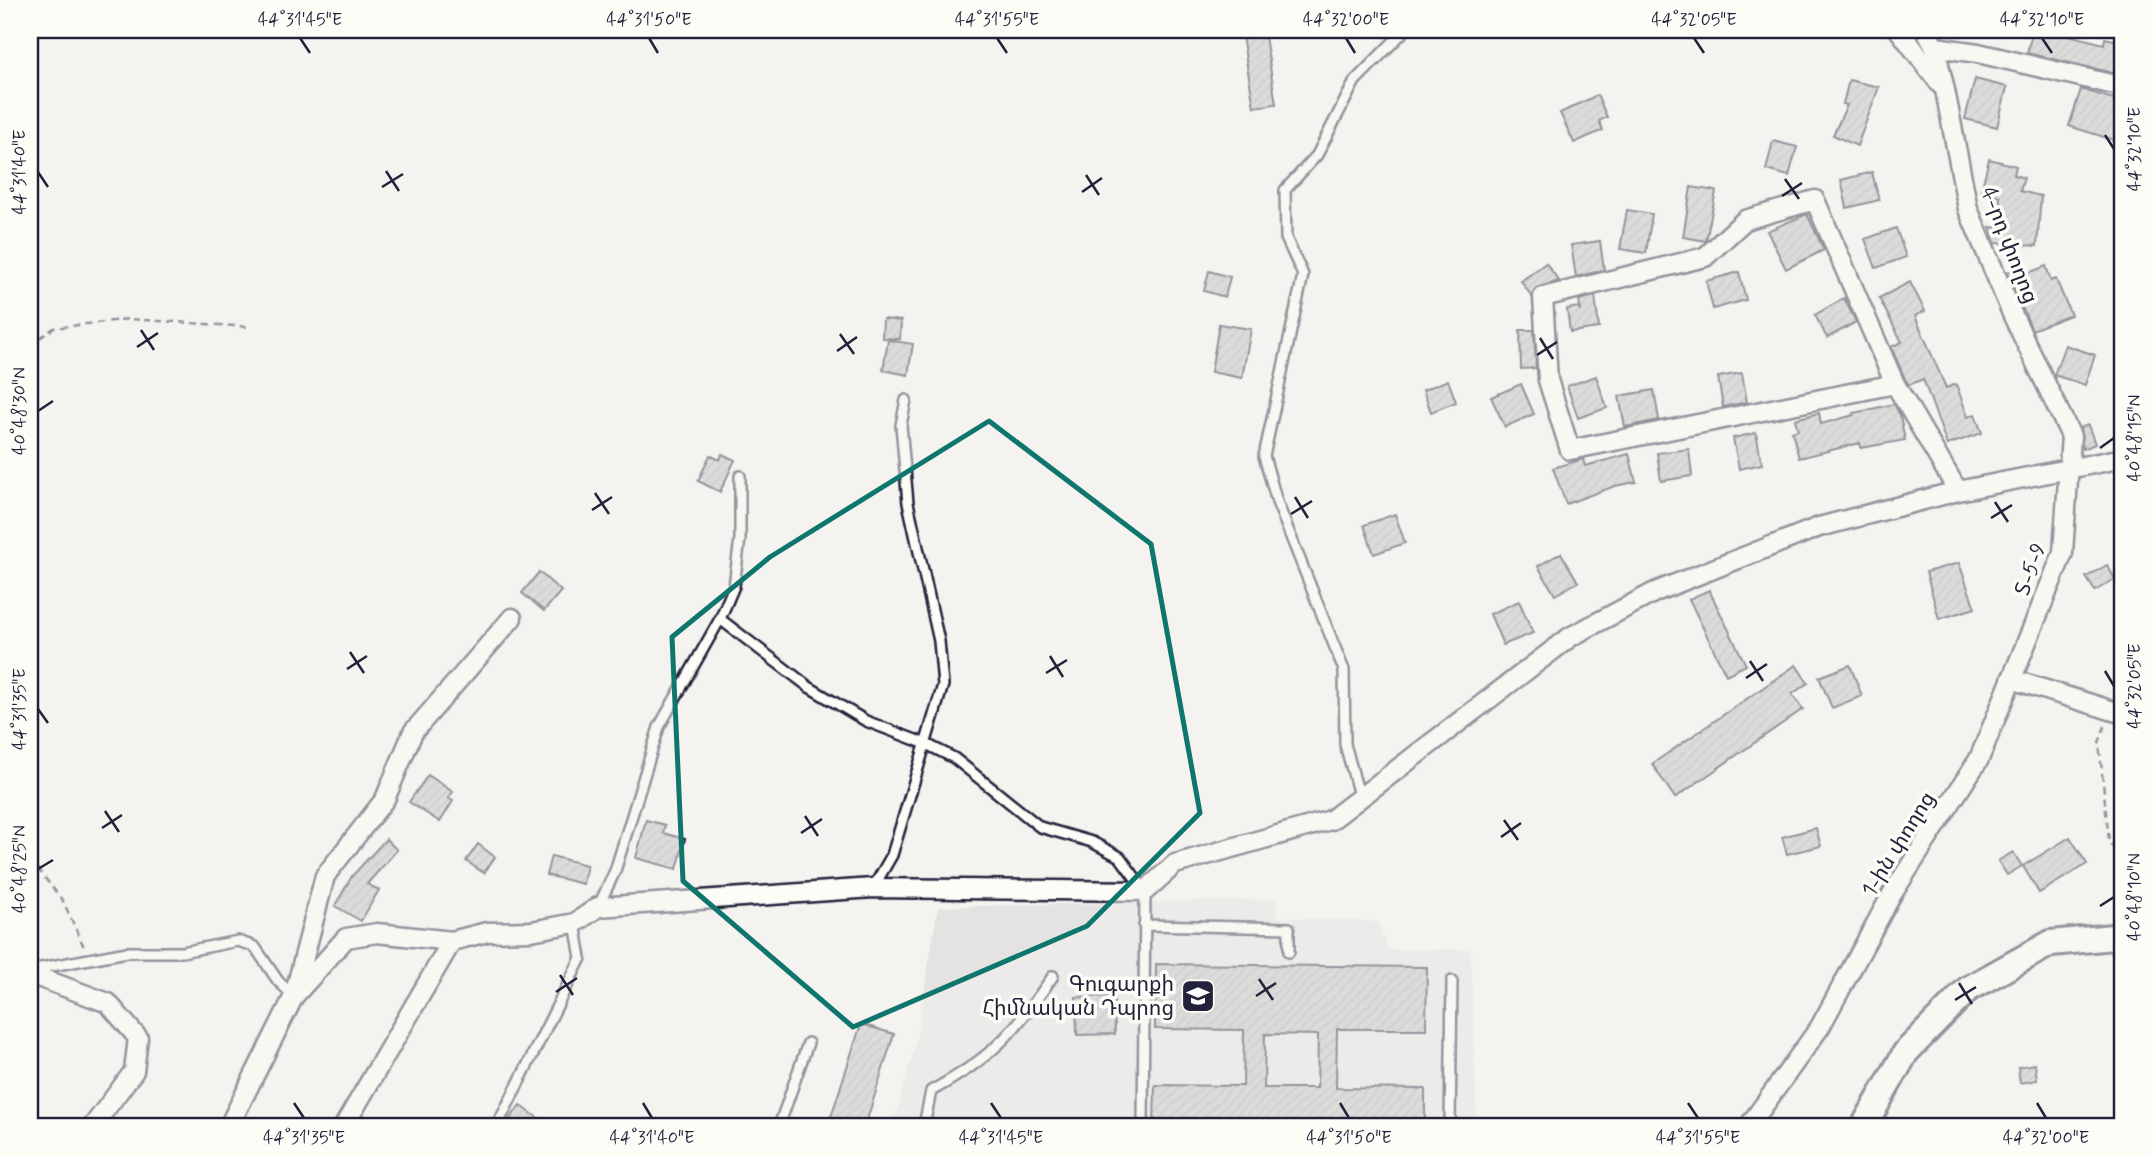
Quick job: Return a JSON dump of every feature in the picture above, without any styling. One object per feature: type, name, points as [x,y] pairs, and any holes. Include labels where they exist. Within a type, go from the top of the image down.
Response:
[{"type":"street","points":[[1899,30],[1945,90]]},
{"type":"street","name":"4-րդ փողոց","points":[[1926,30],[1934,47],[1945,90],[1968,209],[2012,316],[2070,436],[2068,468]]},
{"type":"street","points":[[1934,47],[1978,53],[2123,87]]},
{"type":"street","points":[[1895,384],[1570,450],[1548,380],[1543,297],[1704,257],[1745,220],[1815,200],[1895,384],[1958,491]]},
{"type":"street","points":[[294,996],[346,938],[377,933],[452,942],[487,932],[531,931],[575,923],[598,907],[873,888],[1144,891],[1175,864],[1331,820],[1570,637],[1655,592],[1819,527],[1958,491],[2123,458]]},
{"type":"street","name":"Տ-5-9","points":[[2011,680],[2063,553],[2068,468]]},
{"type":"street","points":[[229,1126],[294,996],[325,876],[385,799],[413,732],[512,618]]},
{"type":"street","points":[[2011,680],[2117,712]]},
{"type":"street","name":"1-ին փողոց","points":[[1749,1126],[1820,1027],[1892,894],[1979,759],[2011,680]]},
{"type":"street","points":[[1864,1126],[1906,1052],[1968,989],[2051,943],[2123,936]]},
{"type":"street","points":[[344,1126],[452,942]]},
{"type":"street","points":[[30,972],[108,1003],[138,1038],[134,1071],[93,1126]]},
{"type":"lane","points":[[1360,799],[1345,744],[1345,670],[1277,502],[1264,456],[1303,275],[1286,238],[1285,190],[1317,155],[1355,81],[1405,30]]},
{"type":"lane","points":[[873,888],[892,855],[943,685],[939,641],[908,503],[901,425],[906,400]]},
{"type":"lane","points":[[598,907],[615,871],[659,727],[720,619],[734,586],[740,539],[740,476]]},
{"type":"lane","points":[[720,619],[809,687],[866,721],[954,758],[1040,827],[1092,842],[1120,857],[1144,891],[1143,1126]]},
{"type":"lane","points":[[497,1126],[582,958],[575,923]]},
{"type":"lane","points":[[1144,925],[1289,928],[1289,952]]},
{"type":"lane","points":[[30,972],[127,952],[182,952],[238,941],[255,947],[278,981],[294,996]]},
{"type":"lane","points":[[924,1126],[931,1091],[972,1068],[1019,1026],[1053,976]]},
{"type":"lane","points":[[1450,1126],[1452,981]]},
{"type":"lane","points":[[779,1126],[808,1043]]},
{"type":"path","points":[[30,345],[54,328],[129,319],[251,327]]},
{"type":"path","points":[[2117,712],[2099,743],[2109,842],[2123,860]]},
{"type":"path","points":[[30,859],[63,901],[90,959]]},
{"type":"highlighted area","points":[[989,421],[1151,544],[1200,813],[1087,926],[853,1027],[683,881],[672,637],[770,557]]},
{"type":"shaded area","name":"Գուգարքի Հիմնական Դպրոց","points":[[1276,899],[1278,917],[1378,922],[1389,950],[1471,949],[1477,1126],[893,1126],[916,1041],[938,907]]},
{"type":"building","points":[[1241,30],[1264,30],[1276,104],[1254,107]]},
{"type":"building","points":[[2033,30],[2049,30],[2104,44],[2105,38],[2123,42],[2123,75],[2027,53]]},
{"type":"building","points":[[1975,79],[2007,87],[1997,127],[1965,119]]},
{"type":"building","points":[[1849,80],[1879,87],[1857,146],[1833,135],[1847,105],[1843,104]]},
{"type":"building","points":[[2081,89],[2123,102],[2123,143],[2069,126]]},
{"type":"building","points":[[1597,95],[1607,117],[1599,121],[1603,130],[1574,143],[1560,113]]},
{"type":"building","points":[[1773,141],[1797,147],[1789,176],[1766,170]]},
{"type":"building","points":[[1989,159],[2016,166],[2014,175],[2024,178],[2020,191],[2041,196],[2037,246],[1995,243],[1990,227],[1998,228],[2000,196],[1981,191]]},
{"type":"building","points":[[1872,172],[1879,200],[1847,208],[1841,180]]},
{"type":"building","points":[[1691,187],[1716,191],[1706,241],[1683,237]]},
{"type":"building","points":[[1627,210],[1652,214],[1646,253],[1620,249]]},
{"type":"building","points":[[1807,214],[1824,250],[1786,269],[1767,231]]},
{"type":"building","points":[[1896,228],[1906,257],[1876,268],[1865,239]]},
{"type":"building","points":[[1600,241],[1604,270],[1576,277],[1571,245]]},
{"type":"building","points":[[1546,263],[1559,281],[1536,288],[1532,297],[1521,281]]},
{"type":"building","points":[[2046,266],[2051,281],[2056,279],[2071,315],[2032,330],[2007,272],[2020,267],[2023,275]]},
{"type":"building","points":[[1209,271],[1230,277],[1225,297],[1204,291]]},
{"type":"building","points":[[1739,272],[1746,300],[1713,309],[1706,281]]},
{"type":"building","points":[[1910,282],[1925,311],[1915,316],[1946,388],[1956,384],[1968,417],[1975,414],[1982,433],[1947,445],[1923,379],[1909,385],[1905,379],[1891,347],[1902,342],[1879,298]]},
{"type":"building","points":[[1595,296],[1599,328],[1570,332],[1567,309],[1578,307],[1581,312],[1579,300]]},
{"type":"building","points":[[1844,298],[1856,322],[1827,338],[1815,315]]},
{"type":"building","points":[[883,319],[901,321],[900,339],[882,338]]},
{"type":"building","points":[[1219,324],[1251,329],[1242,378],[1211,372]]},
{"type":"building","points":[[1520,330],[1534,330],[1536,368],[1521,369]]},
{"type":"building","points":[[888,340],[913,344],[908,375],[883,370]]},
{"type":"building","points":[[2065,345],[2095,355],[2085,385],[2054,375]]},
{"type":"building","points":[[1742,373],[1747,402],[1723,407],[1718,377]]},
{"type":"building","points":[[1596,376],[1607,408],[1578,418],[1567,386]]},
{"type":"building","points":[[1448,380],[1456,402],[1431,412],[1423,390]]},
{"type":"building","points":[[1521,384],[1534,414],[1505,427],[1491,397]]},
{"type":"building","points":[[1654,390],[1659,420],[1625,427],[1619,396]]},
{"type":"building","points":[[1894,404],[1900,415],[1905,440],[1861,448],[1860,443],[1799,458],[1792,432],[1798,430],[1795,419],[1819,413],[1821,424]]},
{"type":"building","points":[[2088,425],[2095,444],[2083,449],[2080,428]]},
{"type":"building","points":[[1756,433],[1762,464],[1739,469],[1733,438]]},
{"type":"building","points":[[1689,449],[1692,476],[1661,481],[1657,453]]},
{"type":"building","points":[[722,454],[735,460],[720,492],[698,481],[710,455],[720,460]]},
{"type":"building","points":[[1629,454],[1636,482],[1615,486],[1566,504],[1553,468],[1583,459],[1585,466]]},
{"type":"building","points":[[1395,514],[1405,543],[1374,554],[1364,525]]},
{"type":"building","points":[[1561,553],[1578,582],[1555,595],[1538,566]]},
{"type":"building","points":[[1959,563],[1975,608],[1939,619],[1926,572]]},
{"type":"building","points":[[2107,565],[2115,579],[2095,591],[2086,577]]},
{"type":"building","points":[[539,572],[561,591],[544,611],[522,593]]},
{"type":"building","points":[[1709,590],[1746,665],[1726,675],[1689,599]]},
{"type":"building","points":[[1519,601],[1533,633],[1503,645],[1490,614]]},
{"type":"building","points":[[1796,665],[1808,683],[1792,694],[1803,709],[1675,798],[1652,764]]},
{"type":"building","points":[[1850,665],[1862,696],[1832,708],[1819,677]]},
{"type":"building","points":[[428,775],[453,792],[448,798],[453,801],[440,822],[409,802]]},
{"type":"building","points":[[646,820],[665,825],[663,833],[685,839],[677,869],[636,858]]},
{"type":"building","points":[[1816,828],[1821,846],[1787,854],[1782,837]]},
{"type":"building","points":[[2070,837],[2087,864],[2039,893],[2023,866]]},
{"type":"building","points":[[386,839],[397,850],[367,884],[379,890],[361,921],[335,906],[352,876]]},
{"type":"building","points":[[478,844],[495,857],[484,873],[466,861]]},
{"type":"building","points":[[2013,852],[2022,866],[2007,875],[1998,861]]},
{"type":"building","points":[[551,856],[587,865],[583,884],[546,875]]},
{"type":"building","points":[[1156,964],[1427,967],[1426,1029],[1337,1029],[1336,1088],[1425,1089],[1425,1126],[1154,1126],[1155,1085],[1243,1086],[1244,1030],[1155,1029]],"holes":[[[1265,1034],[1318,1035],[1317,1088],[1264,1088]]]},
{"type":"building","points":[[1114,996],[1115,1034],[1077,1035],[1076,997]]},
{"type":"building","points":[[861,1024],[894,1034],[865,1126],[828,1126]]},
{"type":"building","points":[[2035,1064],[2037,1080],[2020,1083],[2018,1067]]},
{"type":"building","points":[[520,1105],[549,1126],[505,1126]]},
{"type":"place","name":"Գուգարքի Հիմնական Դպրոց","points":[[1198,996]]}]
